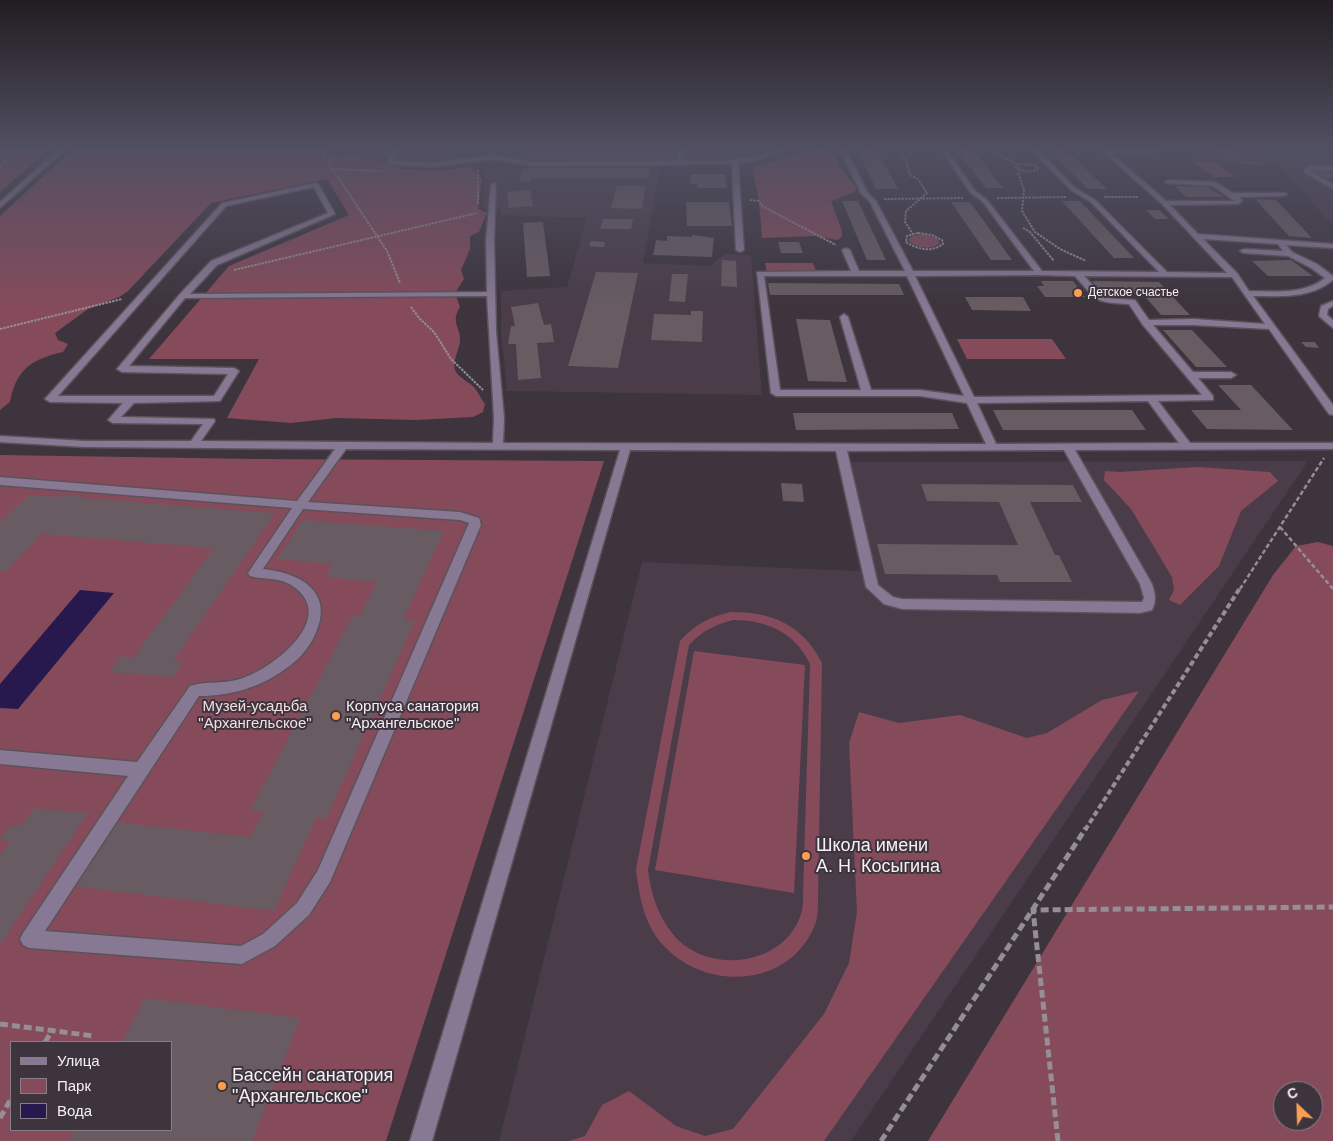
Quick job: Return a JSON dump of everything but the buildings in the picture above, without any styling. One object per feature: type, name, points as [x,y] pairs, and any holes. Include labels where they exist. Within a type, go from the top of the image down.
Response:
[{"type":"street","points":[[232,202],[224,204],[50,400],[217,399],[234,371],[122,369],[183,296],[214,263],[332,214],[326,202]]},
{"type":"street","points":[[493,202],[490,241],[491,294],[498,403],[498,445]]},
{"type":"street","points":[[737,202],[740,250]]},
{"type":"street","points":[[872,202],[910,273],[993,448]]},
{"type":"street","points":[[984,202],[1040,273]]},
{"type":"street","points":[[1093,202],[1166,275]]},
{"type":"street","points":[[1164,203],[1238,202]]},
{"type":"street","points":[[1164,203],[1234,276],[1333,412]]},
{"type":"street","points":[[1195,236],[1333,246]]},
{"type":"street","points":[[1280,242],[1289,254]]},
{"type":"street","points":[[846,250],[856,274]]},
{"type":"street","points":[[1244,251],[1289,254],[1314,266],[1330,278],[1323,285],[1303,292],[1246,293]]},
{"type":"street","points":[[1078,274],[1102,300],[1132,302],[1146,322],[1210,398],[969,400],[920,394],[776,392],[760,274],[1064,273],[1234,276]]},
{"type":"street","points":[[1324,273],[1333,273]]},
{"type":"street","points":[[183,296],[491,294]]},
{"type":"street","points":[[1333,302],[1324,308],[1323,316],[1333,325]]},
{"type":"street","points":[[844,317],[867,393]]},
{"type":"street","points":[[1146,322],[1194,322],[1271,327]]},
{"type":"street","points":[[1190,375],[1231,375]]},
{"type":"street","points":[[1151,398],[1188,448]]},
{"type":"street","points":[[131,400],[113,420],[210,421],[194,444]]},
{"type":"street","points":[[0,439],[85,444],[626,447],[1069,449],[1332,446]]},
{"type":"street","points":[[3,484],[300,505],[460,516],[475,521],[476,525],[324,876],[303,909],[269,940],[242,954],[29,939],[195,690],[220,690],[246,683],[271,671],[292,656],[307,638],[314,620],[314,603],[307,590],[294,580],[254,573],[300,505],[334,460],[343,445]]},
{"type":"street","points":[[421,1141],[626,447]]},
{"type":"street","points":[[841,448],[872,587],[889,601],[902,604],[1140,608],[1147,606],[1150,598],[1146,584],[1069,449]]},
{"type":"street","points":[[0,757],[141,770]]},
{"type":"path","points":[[354,202],[387,251],[405,295],[418,318],[434,332],[451,359],[498,403]]},
{"type":"path","points":[[760,202],[762,206],[846,250]]},
{"type":"path","points":[[913,234],[905,222],[906,211],[915,202]]},
{"type":"path","points":[[1022,202],[1022,211],[1035,232],[1060,249],[1089,262]]},
{"type":"path","points":[[231,271],[477,213]]},
{"type":"path","points":[[1020,224],[1025,231],[1030,232],[1064,273]]},
{"type":"path","points":[[913,234],[936,236],[944,244],[931,249],[912,246],[905,240],[907,236],[913,234]]},
{"type":"path","points":[[0,329],[145,293]]},
{"type":"path","points":[[881,1141],[1033,910],[1332,446]]},
{"type":"path","points":[[1280,527],[1333,589]]},
{"type":"path","points":[[1033,910],[1333,907]]},
{"type":"path","points":[[1033,910],[1058,1141]]},
{"type":"path","points":[[0,1024],[94,1036]]},
{"type":"path","points":[[46,1041],[52,1030]]},
{"type":"path","points":[[0,1118],[10,1102]]},
{"type":"shaded area","points":[[483,202],[654,202],[643,263],[710,266],[725,254],[751,255],[762,395],[507,391],[501,332],[501,291],[567,287],[587,218],[501,215],[501,208],[483,209]]},
{"type":"shaded area","points":[[1312,202],[1333,202],[1333,226]]},
{"type":"shaded area","name":"Школа имени А. Н. Косыгина","points":[[1308,461],[851,1141],[499,1141],[642,562],[860,571],[837,462]]},
{"type":"green space","points":[[15,202],[215,202],[211,203],[128,291],[119,297],[88,309],[55,333],[58,340],[68,344],[63,352],[42,358],[27,367],[16,381],[10,402],[0,410],[0,216]]},
{"type":"green space","points":[[341,202],[479,202],[478,209],[487,213],[479,232],[470,236],[470,249],[461,270],[464,279],[455,293],[460,307],[457,312],[456,321],[460,341],[454,365],[456,372],[474,387],[485,404],[483,412],[473,417],[416,420],[336,418],[291,423],[227,418],[259,359],[149,359],[229,266],[349,215]]},
{"type":"green space","points":[[759,202],[831,202],[842,236],[838,240],[816,236],[762,238]]},
{"type":"green space","points":[[923,234],[937,238],[940,243],[933,247],[924,248],[908,240],[912,236]]},
{"type":"green space","points":[[765,263],[813,263],[816,271],[767,272]]},
{"type":"green space","points":[[957,339],[1052,339],[1066,359],[967,359]]},
{"type":"green space","name":"Музей-усадьба \"Архангельское\"","points":[[0,455],[604,461],[386,1141],[0,1141]]},
{"type":"green space","points":[[1197,467],[1270,472],[1278,481],[1241,511],[1219,566],[1180,605],[1169,600],[1174,590],[1172,577],[1131,509],[1104,480],[1105,471],[1120,472]]},
{"type":"green space","points":[[1318,542],[1333,546],[1333,1141],[928,1141],[1273,575],[1296,546]]},
{"type":"green space","points":[[731,612],[760,614],[784,623],[805,639],[822,663],[817,919],[805,944],[789,960],[769,971],[748,976],[725,976],[703,971],[682,961],[664,946],[647,920],[641,900],[636,869],[680,641],[698,625]],"holes":[[[733,620],[768,625],[788,636],[804,653],[810,664],[803,905],[801,914],[792,932],[778,946],[761,955],[742,959],[722,960],[703,955],[686,946],[672,933],[662,918],[656,903],[648,870],[689,645],[714,626]]]},
{"type":"green space","points":[[694,651],[805,665],[794,893],[655,870]]},
{"type":"green space","points":[[1139,691],[824,1141],[569,1141],[585,1136],[602,1105],[629,1091],[676,1126],[705,1136],[733,1129],[824,1014],[849,963],[857,912],[849,743],[859,712],[899,723],[960,715],[1027,738],[1047,733],[1102,700]]},
{"type":"water","points":[[80,590],[114,593],[18,709],[0,708],[0,684]]},
{"type":"place","name":"Детское счастье","points":[[1078,293]]},
{"type":"place","name":"Корпуса санатория \"Архангельское\"","points":[[336,716]]},
{"type":"place","name":"Школа имени А. Н. Косыгина","points":[[806,856]]},
{"type":"place","name":"Бассейн санатория \"Архангельское\"","points":[[222,1086]]}]
